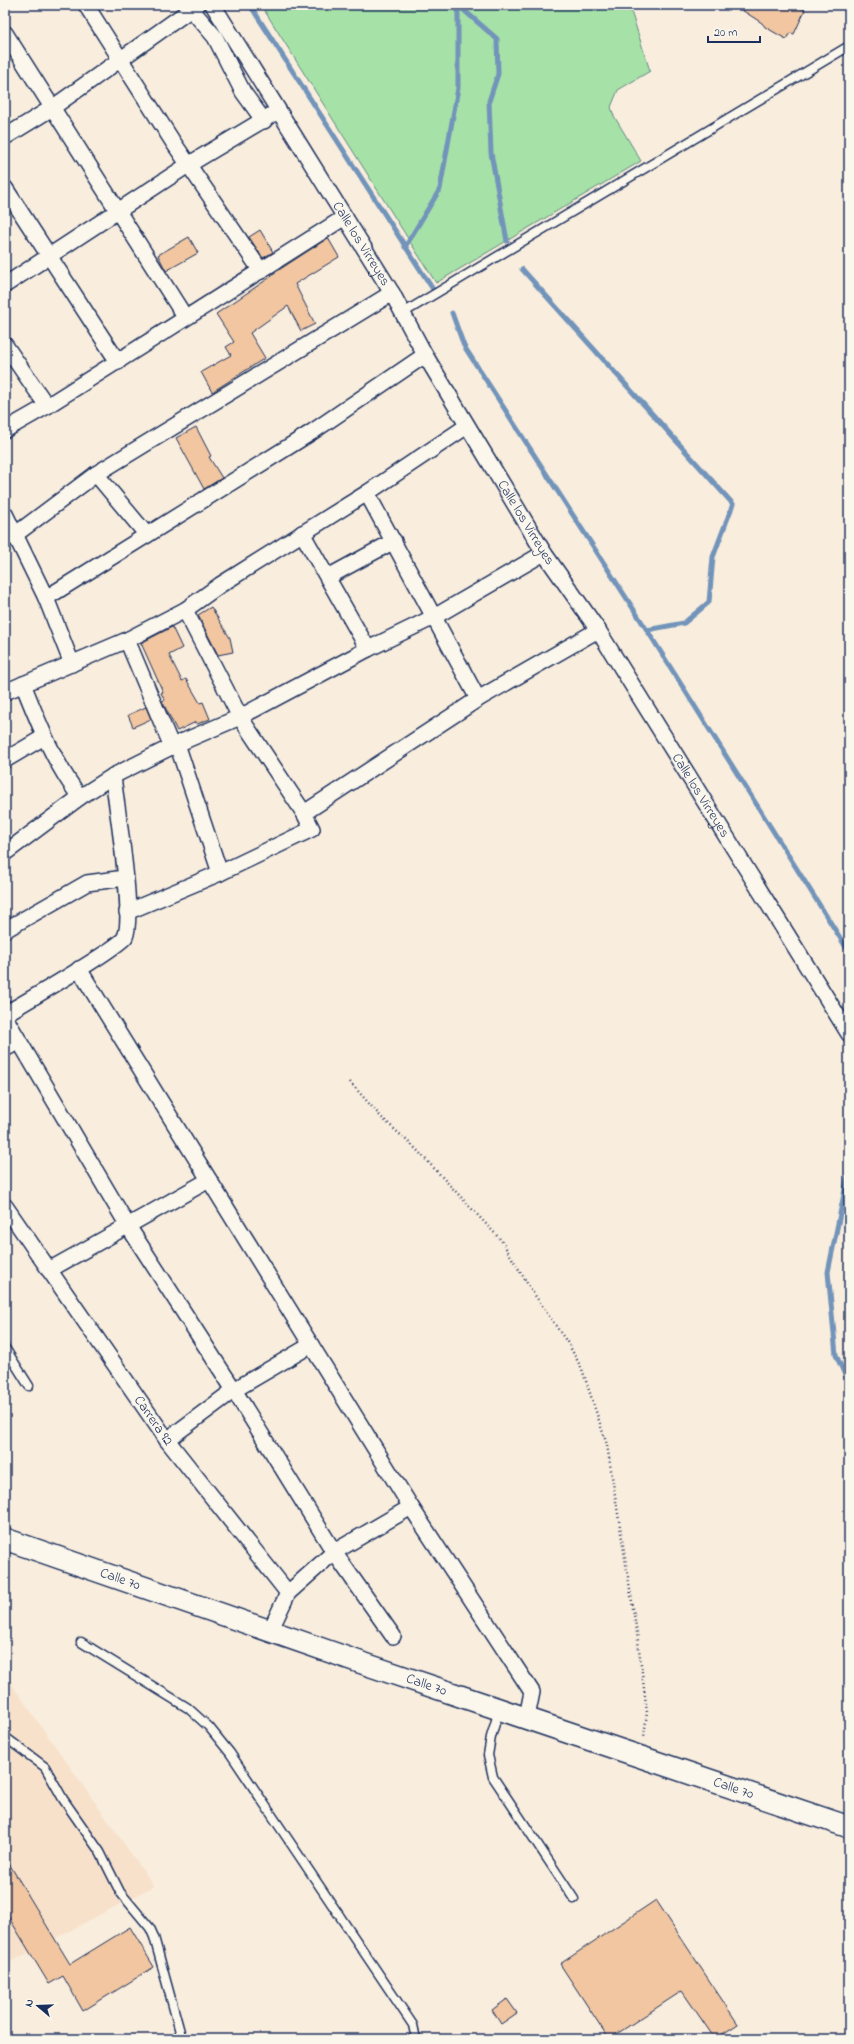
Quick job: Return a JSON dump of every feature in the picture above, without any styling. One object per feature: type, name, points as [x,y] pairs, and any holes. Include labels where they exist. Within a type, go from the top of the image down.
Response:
[{"type":"street","points":[[86,5],[188,165],[261,272]]},
{"type":"street","name":"Calle los Virreyes","points":[[213,5],[247,63],[392,293],[425,355],[544,553],[598,630],[849,1034]]},
{"type":"street","points":[[5,137],[52,108],[194,7],[215,37],[243,92],[264,121]]},
{"type":"street","points":[[5,33],[117,212],[185,317]]},
{"type":"street","points":[[232,70],[247,63]]},
{"type":"street","points":[[5,285],[49,258],[188,165],[264,121],[278,111]]},
{"type":"street","points":[[5,188],[49,258],[118,362]]},
{"type":"street","points":[[5,430],[118,362],[185,317],[261,272],[344,217]]},
{"type":"street","points":[[11,537],[96,474],[392,293]]},
{"type":"street","points":[[5,345],[47,406]]},
{"type":"street","points":[[46,598],[312,432],[425,355]]},
{"type":"street","points":[[5,692],[127,640],[185,610],[220,585],[367,493],[467,426]]},
{"type":"street","points":[[96,474],[147,535]]},
{"type":"street","points":[[367,493],[478,699]]},
{"type":"street","points":[[5,514],[11,537],[46,598],[72,664]]},
{"type":"street","points":[[302,533],[368,648]]},
{"type":"street","points":[[328,577],[394,541]]},
{"type":"street","points":[[5,853],[80,797],[113,776],[174,746],[240,717],[368,648],[434,617],[544,553]]},
{"type":"street","points":[[127,912],[220,873],[312,829],[304,813],[240,717],[185,610]]},
{"type":"street","points":[[304,813],[478,699],[598,630]]},
{"type":"street","points":[[127,640],[174,746],[220,873]]},
{"type":"street","points":[[23,684],[44,737],[68,781],[80,797]]},
{"type":"street","points":[[5,760],[44,737]]},
{"type":"street","points":[[5,1014],[79,969],[125,938],[128,928],[125,878],[113,776]]},
{"type":"street","points":[[5,930],[87,883],[125,878]]},
{"type":"street","points":[[79,969],[411,1507],[532,1692],[527,1717]]},
{"type":"street","points":[[5,1017],[128,1226],[234,1390],[334,1552],[393,1636]]},
{"type":"street","points":[[5,1049],[19,1041]]},
{"type":"street","points":[[49,1270],[209,1180]]},
{"type":"street","name":"Carrera 92","points":[[5,1206],[167,1440],[288,1593]]},
{"type":"street","points":[[167,1440],[234,1390],[311,1345]]},
{"type":"street","points":[[270,1631],[288,1593],[334,1552],[411,1507]]},
{"type":"street","name":"Calle 70","points":[[5,1539],[270,1631],[849,1826]]},
{"type":"lane","points":[[403,313],[849,46]]},
{"type":"lane","points":[[5,1348],[29,1386]]},
{"type":"lane","points":[[81,1642],[188,1708],[208,1727],[230,1753],[413,2024],[416,2039]]},
{"type":"lane","points":[[499,1708],[488,1755],[494,1777],[574,1899]]},
{"type":"lane","points":[[5,1737],[45,1767],[63,1799],[100,1852],[120,1892],[150,1928],[154,1937],[182,2039]]},
{"type":"path","points":[[350,1082],[381,1117],[416,1149],[501,1240],[532,1291],[569,1345],[582,1369],[607,1445],[627,1566],[647,1712],[642,1756]]},
{"type":"shaded area","points":[[5,1675],[154,1886],[5,1965]]},
{"type":"green space","points":[[261,5],[629,5],[650,71],[618,90],[611,107],[614,116],[641,161],[436,283]]},
{"type":"building","points":[[734,5],[795,5],[805,10],[794,34],[790,33],[786,39],[765,27],[762,23]]},
{"type":"building","points":[[260,230],[273,252],[263,258],[249,237]]},
{"type":"building","points":[[189,237],[198,253],[166,271],[158,255]]},
{"type":"building","points":[[328,238],[339,257],[295,284],[315,324],[301,331],[288,306],[250,333],[265,358],[212,392],[201,372],[231,355],[226,347],[234,342],[216,314],[272,276],[271,275]]},
{"type":"building","points":[[196,427],[211,456],[209,457],[222,478],[204,489],[176,438]]},
{"type":"building","points":[[211,607],[230,638],[233,652],[218,655],[198,615]]},
{"type":"building","points":[[172,627],[182,648],[169,655],[182,681],[186,679],[200,703],[203,702],[210,719],[197,724],[196,722],[177,731],[162,701],[165,700],[161,693],[163,692],[141,643]]},
{"type":"building","points":[[146,707],[151,719],[133,727],[128,715]]},
{"type":"building","points":[[5,1857],[70,1964],[130,1927],[154,1967],[83,2011],[63,1976],[49,1984],[5,1911]]},
{"type":"building","points":[[656,1900],[738,2024],[715,2039],[682,1991],[609,2039],[560,1964]]},
{"type":"building","points":[[507,1999],[517,2013],[501,2024],[492,2010]]},
{"type":"waterway","points":[[250,5],[434,291]]},
{"type":"waterway","points":[[458,5],[497,39],[498,74],[489,101],[491,153],[507,241]]},
{"type":"waterway","points":[[405,247],[440,189],[458,88],[458,6]]},
{"type":"waterway","points":[[522,269],[733,504],[713,557],[709,602],[684,623],[647,630]]},
{"type":"waterway","points":[[452,313],[464,346],[647,630],[849,952]]},
{"type":"waterway","points":[[849,1170],[828,1272],[836,1355],[849,1384]]}]
